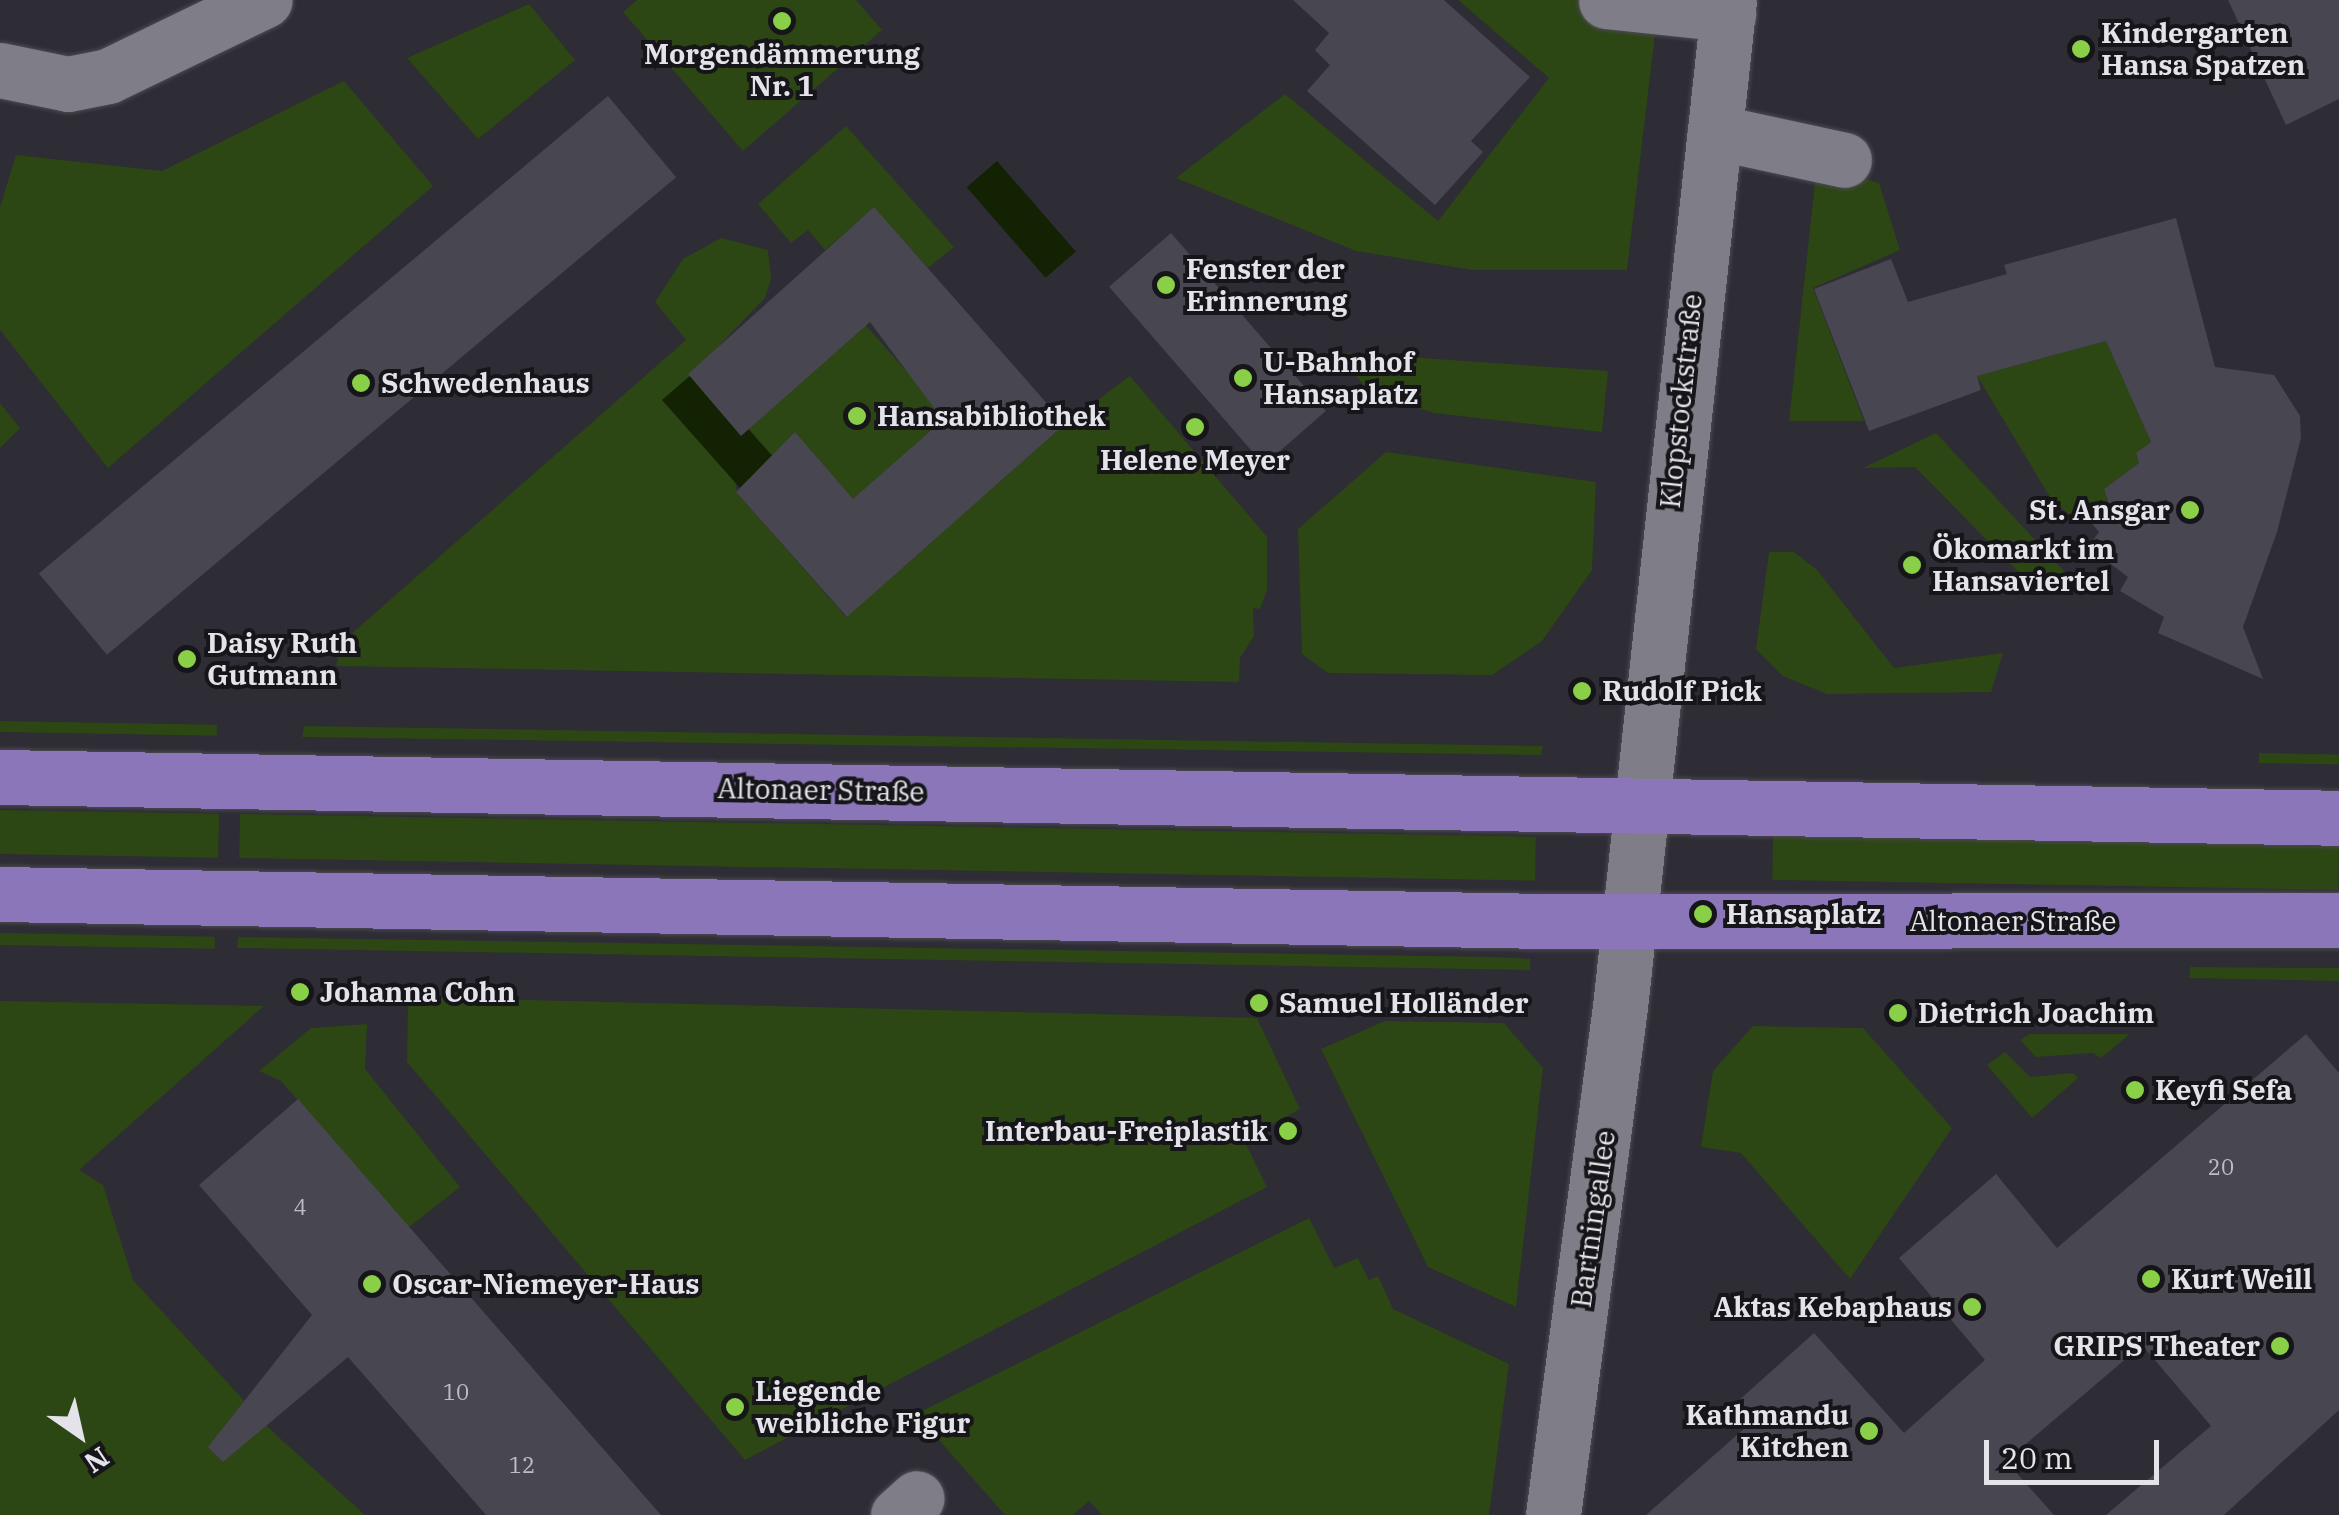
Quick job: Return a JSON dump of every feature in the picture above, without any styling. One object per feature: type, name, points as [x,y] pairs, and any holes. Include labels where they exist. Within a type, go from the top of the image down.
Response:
[{"type":"main road","name":"Altonaer Straße","points":[[0,777],[2339,818]]},
{"type":"main road","name":"Altonaer Straße","points":[[0,894],[1627,922],[2339,920]]},
{"type":"street","points":[[0,70],[68,84],[108,76],[265,0]]},
{"type":"street","points":[[1606,1],[1729,7]]},
{"type":"street","name":"Klopstockstraße","points":[[1641,804],[1729,7]]},
{"type":"street","points":[[1714,132],[1844,160]]},
{"type":"street","points":[[1627,922],[1641,804]]},
{"type":"street","name":"Bartningallee","points":[[1552,1515],[1627,922]]},
{"type":"shaded area","points":[[637,0],[856,0],[882,30],[743,151],[623,12]]},
{"type":"shaded area","points":[[1458,0],[1659,0],[1627,270],[1473,270],[1356,251],[1176,178],[1285,94],[1438,221],[1549,78]]},
{"type":"shaded area","points":[[529,4],[575,60],[478,139],[407,58]]},
{"type":"shaded area","points":[[344,81],[433,186],[108,468],[0,330],[0,207],[16,155],[162,171]]},
{"type":"shaded area","points":[[846,126],[954,247],[928,268],[874,208],[825,250],[808,230],[791,243],[758,204]]},
{"type":"shaded area","points":[[997,161],[1076,252],[1046,278],[967,187]]},
{"type":"shaded area","points":[[1817,165],[1879,183],[1900,250],[1813,288],[1864,421],[1789,421]]},
{"type":"shaded area","points":[[721,238],[768,250],[771,278],[765,298],[716,349],[737,493],[846,617],[1065,424],[1130,376],[1267,537],[1267,590],[1260,609],[1253,608],[1254,636],[1240,658],[1239,682],[336,666],[341,643],[686,340],[655,302],[683,259]]},
{"type":"shaded area","points":[[852,310],[960,431],[850,527],[774,458],[715,391]]},
{"type":"shaded area","points":[[2106,341],[2151,442],[2136,453],[2139,463],[2104,489],[2108,501],[2078,523],[2050,497],[1977,376]]},
{"type":"shaded area","points":[[721,349],[715,391],[774,458],[740,488],[662,400]]},
{"type":"shaded area","points":[[1336,352],[1608,371],[1602,432],[1434,413],[1370,393]]},
{"type":"shaded area","points":[[0,403],[20,428],[0,448]]},
{"type":"shaded area","points":[[1936,433],[2064,571],[2050,591],[2035,589],[1915,467],[1863,468]]},
{"type":"shaded area","points":[[1386,452],[1596,482],[1592,570],[1542,641],[1492,675],[1328,673],[1302,654],[1298,529]]},
{"type":"shaded area","points":[[1769,552],[1794,552],[1817,570],[1894,668],[2003,653],[1991,692],[1827,694],[1783,676],[1756,649]]},
{"type":"shaded area","points":[[0,721],[217,725],[217,736],[0,732]]},
{"type":"shaded area","points":[[304,726],[1543,746],[1541,755],[302,737]]},
{"type":"shaded area","points":[[2259,753],[2339,754],[2339,764],[2259,763]]},
{"type":"shaded area","points":[[0,810],[219,814],[218,858],[0,854]]},
{"type":"shaded area","points":[[240,814],[1536,837],[1535,881],[239,858]]},
{"type":"shaded area","points":[[1773,836],[2339,846],[2338,890],[1772,880]]},
{"type":"shaded area","points":[[0,933],[215,937],[215,949],[0,945]]},
{"type":"shaded area","points":[[238,937],[1496,957],[1530,959],[1530,970],[237,948]]},
{"type":"shaded area","points":[[2190,967],[2339,968],[2339,981],[2189,978]]},
{"type":"shaded area","points":[[408,997],[1257,1018],[1300,1109],[1244,1140],[1267,1187],[745,1460],[407,1062]]},
{"type":"shaded area","points":[[0,1001],[264,1006],[79,1170],[103,1185],[133,1280],[273,1432],[365,1515],[0,1515]]},
{"type":"shaded area","points":[[1385,1021],[1504,1023],[1543,1068],[1516,1307],[1428,1267],[1321,1049]]},
{"type":"shaded area","points":[[367,1024],[365,1069],[460,1187],[409,1227],[281,1081],[259,1071],[311,1028]]},
{"type":"shaded area","points":[[1753,1026],[1863,1028],[1952,1128],[1850,1279],[1741,1153],[1701,1147],[1713,1071]]},
{"type":"shaded area","points":[[2030,1034],[2130,1034],[2101,1058],[2093,1053],[2036,1057],[2020,1040]]},
{"type":"shaded area","points":[[2005,1052],[2030,1077],[2073,1073],[2078,1078],[2032,1118],[1987,1065]]},
{"type":"shaded area","points":[[1309,1218],[1334,1268],[1358,1258],[1369,1280],[1378,1276],[1393,1309],[1509,1364],[1489,1515],[1102,1515],[1089,1501],[1073,1515],[1005,1515],[916,1414]]},
{"type":"building","points":[[1293,0],[1444,0],[1530,77],[1471,141],[1483,152],[1435,205],[1307,91],[1330,65],[1315,50],[1329,33]]},
{"type":"building","points":[[2228,0],[2339,0],[2339,99],[2286,125]]},
{"type":"building","name":"Schwedenhaus","points":[[608,96],[676,177],[107,655],[39,574]]},
{"type":"building","name":"Hansabibliothek","points":[[874,207],[1065,424],[847,617],[736,492],[795,432],[853,499],[943,420],[870,322],[741,436],[688,374]]},
{"type":"building","points":[[2176,218],[2215,367],[2274,375],[2300,416],[2301,438],[2277,532],[2243,627],[2263,679],[2158,633],[2164,617],[2120,591],[2128,577],[2088,547],[2099,532],[2089,520],[2108,501],[2104,489],[2139,463],[2136,453],[2151,442],[2106,341],[1977,376],[1981,390],[1869,431],[1814,289],[1891,259],[1908,302],[2007,274],[2004,265]]},
{"type":"building","name":"U-Bahnhof Hansaplatz","points":[[1171,233],[1326,411],[1264,465],[1109,287]]},
{"type":"building","points":[[2306,1034],[2339,1073],[2339,1410],[2224,1515],[2106,1515],[2211,1426],[2142,1345],[2006,1461],[2054,1515],[1646,1515],[1754,1420],[1738,1401],[1814,1333],[1904,1433],[1985,1360],[1899,1258],[1996,1174],[2057,1248]]},
{"type":"building","name":"Oscar-Niemeyer-Haus","points":[[298,1099],[661,1515],[486,1515],[348,1357],[223,1462],[208,1447],[312,1315],[199,1185]]},
{"type":"place","name":"Morgendämmerung Nr. 1","points":[[782,21]]},
{"type":"place","name":"Kindergarten Hansa Spatzen","points":[[2081,49]]},
{"type":"place","name":"Fenster der Erinnerung","points":[[1166,285]]},
{"type":"place","name":"U-Bahnhof Hansaplatz","points":[[1243,378]]},
{"type":"place","name":"Schwedenhaus","points":[[361,383]]},
{"type":"place","name":"Hansabibliothek","points":[[857,416]]},
{"type":"place","name":"Helene Meyer","points":[[1195,427]]},
{"type":"place","name":"St. Ansgar","points":[[2190,510]]},
{"type":"place","name":"Ökomarkt im Hansaviertel","points":[[1912,565]]},
{"type":"place","name":"Daisy Ruth Gutmann","points":[[187,659]]},
{"type":"place","name":"Rudolf Pick","points":[[1582,691]]},
{"type":"place","name":"Hansaplatz","points":[[1703,914]]},
{"type":"place","name":"Johanna Cohn","points":[[300,992]]},
{"type":"place","name":"Samuel Holländer","points":[[1259,1003]]},
{"type":"place","name":"Dietrich Joachim","points":[[1898,1013]]},
{"type":"place","name":"Keyfi Sefa","points":[[2135,1090]]},
{"type":"place","name":"Interbau-Freiplastik","points":[[1288,1131]]},
{"type":"place","name":"Kurt Weill","points":[[2151,1279]]},
{"type":"place","name":"Oscar-Niemeyer-Haus","points":[[372,1284]]},
{"type":"place","name":"Aktas Kebaphaus","points":[[1972,1307]]},
{"type":"place","name":"GRIPS Theater","points":[[2280,1346]]},
{"type":"place","name":"Liegende weibliche Figur","points":[[735,1407]]},
{"type":"place","name":"Kathmandu Kitchen","points":[[1869,1431]]}]
